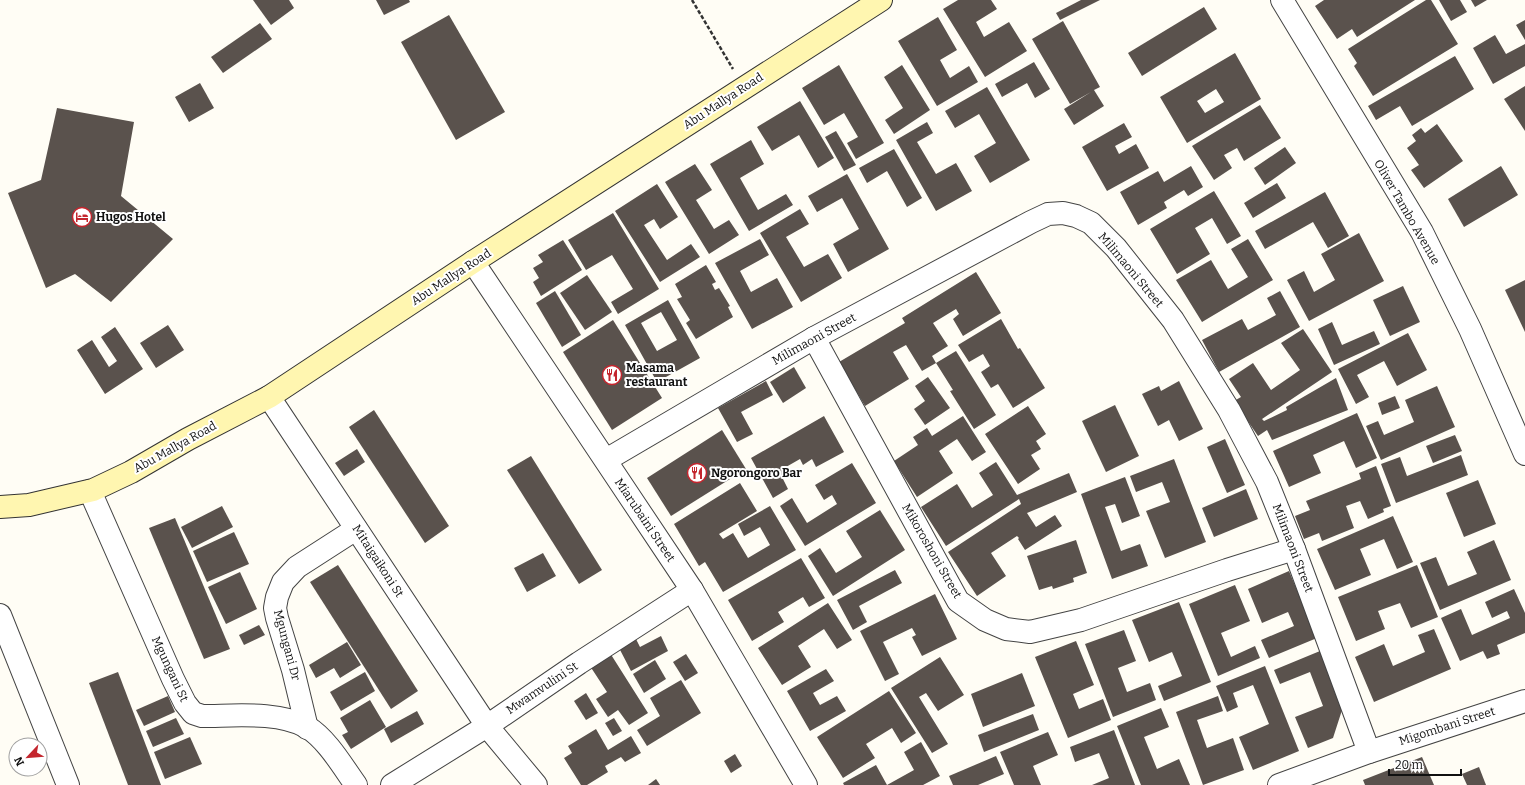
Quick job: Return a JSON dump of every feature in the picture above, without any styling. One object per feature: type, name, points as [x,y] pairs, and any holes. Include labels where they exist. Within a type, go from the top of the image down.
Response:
[{"type":"main road","name":"Abu Mallya Road","points":[[0,507],[29,505],[90,491],[131,472],[188,439],[269,397],[473,262],[881,0]]},
{"type":"street","name":"Oliver Tambo Avenue","points":[[1282,0],[1422,232],[1470,328],[1525,454]]},
{"type":"street","name":"Milimaoni Street","points":[[606,460],[814,338],[1031,222],[1048,214],[1063,213],[1076,216],[1091,223],[1116,248],[1173,320],[1229,410],[1266,482],[1294,549],[1369,752]]},
{"type":"street","name":"Miarubaini Street","points":[[473,262],[692,590],[806,785]]},
{"type":"street","name":"Mikoroshoni Street","points":[[814,338],[958,601],[985,620],[1006,629],[1030,632],[1082,620],[1227,570],[1294,549]]},
{"type":"street","name":"Mitaigaikoni St","points":[[269,397],[487,726],[536,785]]},
{"type":"street","name":"Mgungani St","points":[[90,491],[173,679],[185,702],[193,713],[202,716],[261,716],[278,718],[307,728],[319,737],[356,785]]},
{"type":"street","name":"Mgungani Dr","points":[[307,728],[293,670],[277,618],[275,608],[277,597],[283,582],[297,568],[356,529]]},
{"type":"street","name":"Mwamvulini St","points":[[392,785],[487,726],[692,590]]},
{"type":"street","points":[[0,615],[68,785]]},
{"type":"street","name":"Migombani Street","points":[[1279,785],[1369,752],[1525,701]]},
{"type":"path","points":[[692,0],[744,88]]},
{"type":"building","points":[[253,0],[289,0],[294,8],[271,25]]},
{"type":"building","points":[[376,0],[409,0],[410,2],[384,15]]},
{"type":"building","points":[[958,0],[991,0],[997,9],[976,22],[984,37],[1009,22],[1027,51],[985,77],[943,9]]},
{"type":"building","points":[[1081,0],[1100,0],[1060,20],[1056,13]]},
{"type":"building","points":[[1324,0],[1415,0],[1357,37],[1352,29],[1337,39],[1315,6]]},
{"type":"building","points":[[1426,0],[1431,0],[1458,44],[1373,96],[1354,66],[1357,63],[1348,49]]},
{"type":"building","points":[[1439,0],[1460,0],[1467,12],[1451,21]]},
{"type":"building","points":[[1471,0],[1487,0],[1475,7]]},
{"type":"building","points":[[1204,7],[1217,29],[1142,76],[1128,53]]},
{"type":"building","points":[[449,15],[505,112],[456,140],[401,42]]},
{"type":"building","points":[[938,17],[957,50],[940,60],[950,78],[969,66],[978,82],[937,106],[898,41]]},
{"type":"building","points":[[1525,20],[1525,40],[1516,25]]},
{"type":"building","points":[[1063,21],[1100,87],[1094,90],[1104,106],[1074,125],[1064,109],[1091,92],[1070,104],[1032,39]]},
{"type":"building","points":[[260,23],[272,39],[223,73],[211,57]]},
{"type":"building","points":[[1495,35],[1506,54],[1525,44],[1525,66],[1493,84],[1473,48]]},
{"type":"building","points":[[1235,53],[1261,99],[1187,143],[1160,97]],"holes":[[[1216,89],[1224,102],[1205,113],[1197,101]]]},
{"type":"building","points":[[1455,56],[1474,89],[1412,126],[1400,106],[1376,120],[1368,106]]},
{"type":"building","points":[[1034,62],[1050,89],[1035,98],[1027,83],[1002,97],[995,84]]},
{"type":"building","points":[[839,65],[884,143],[856,159],[847,143],[858,137],[844,113],[824,125],[802,88]]},
{"type":"building","points":[[902,65],[930,110],[894,134],[885,120],[903,108],[884,77]]},
{"type":"building","points":[[200,83],[214,108],[189,122],[175,97]]},
{"type":"building","points":[[1525,86],[1525,131],[1504,99]]},
{"type":"building","points":[[987,87],[1030,160],[990,183],[974,156],[996,143],[979,114],[955,128],[945,111]]},
{"type":"building","points":[[800,101],[834,158],[818,168],[799,135],[772,151],[757,127]]},
{"type":"building","points":[[1260,105],[1281,138],[1244,161],[1237,148],[1224,155],[1232,168],[1214,180],[1192,146]]},
{"type":"building","name":"Hugos Hotel","points":[[57,108],[134,122],[121,196],[173,239],[111,302],[75,274],[46,288],[8,193],[41,180]]},
{"type":"building","points":[[927,122],[933,133],[917,142],[936,174],[956,163],[972,191],[936,211],[896,140]]},
{"type":"building","points":[[1124,123],[1132,137],[1115,146],[1119,154],[1136,144],[1149,168],[1107,191],[1082,147]]},
{"type":"building","points":[[1437,124],[1463,161],[1424,188],[1411,170],[1419,165],[1407,148],[1416,141],[1412,135],[1421,128],[1425,133]]},
{"type":"building","points":[[836,131],[856,165],[844,171],[825,137]]},
{"type":"building","points":[[751,140],[764,164],[740,178],[758,210],[786,194],[793,205],[749,231],[710,164]]},
{"type":"building","points":[[1285,147],[1296,163],[1265,185],[1254,168]]},
{"type":"building","points":[[894,149],[922,198],[907,207],[887,171],[867,183],[859,168]]},
{"type":"building","points":[[695,164],[712,190],[696,200],[714,229],[729,220],[739,235],[709,254],[665,182]]},
{"type":"building","points":[[1191,166],[1203,187],[1188,196],[1184,190],[1164,202],[1167,208],[1138,225],[1120,192],[1158,171],[1164,182]]},
{"type":"building","points":[[1501,166],[1518,195],[1464,227],[1448,199]]},
{"type":"building","points":[[847,174],[889,249],[848,272],[833,244],[859,229],[842,198],[817,212],[808,196]]},
{"type":"building","points":[[1277,183],[1286,198],[1253,218],[1244,203]]},
{"type":"building","points":[[657,184],[678,217],[660,229],[654,219],[644,225],[667,260],[691,244],[700,257],[660,282],[615,211]]},
{"type":"building","points":[[1214,191],[1241,236],[1227,244],[1212,218],[1195,228],[1210,254],[1177,274],[1150,229]]},
{"type":"building","points":[[1325,192],[1349,236],[1328,248],[1313,222],[1265,249],[1255,231]]},
{"type":"building","points":[[800,209],[809,224],[786,237],[804,267],[828,254],[842,278],[801,302],[760,233]]},
{"type":"building","points":[[613,213],[659,289],[618,314],[611,302],[633,289],[612,255],[586,270],[568,240]]},
{"type":"building","points":[[1359,233],[1384,281],[1309,321],[1287,280],[1304,271],[1314,292],[1335,280],[1321,254]]},
{"type":"building","points":[[760,239],[769,255],[740,271],[751,292],[777,278],[793,307],[752,329],[715,263]]},
{"type":"building","points":[[1248,239],[1273,280],[1202,322],[1176,280],[1211,260],[1228,289],[1248,277],[1231,249]]},
{"type":"building","points":[[563,240],[582,270],[541,296],[533,282],[539,278],[533,268],[543,262],[538,255]]},
{"type":"building","points":[[706,265],[716,282],[712,284],[715,290],[719,288],[730,306],[728,307],[733,317],[696,339],[686,323],[690,320],[677,299],[682,297],[675,284]]},
{"type":"building","points":[[976,272],[1001,313],[963,336],[953,319],[959,314],[956,309],[933,323],[948,346],[932,356],[936,363],[922,371],[906,345],[893,352],[909,379],[865,406],[839,362],[905,323],[902,318]]},
{"type":"building","points":[[587,275],[612,312],[585,330],[560,293]]},
{"type":"building","points":[[1525,280],[1525,332],[1505,290]]},
{"type":"building","points":[[1403,286],[1420,322],[1390,336],[1373,300]]},
{"type":"building","points":[[555,291],[581,335],[562,347],[536,303]]},
{"type":"building","points":[[1280,291],[1300,327],[1219,372],[1202,340],[1242,319],[1248,330],[1276,315],[1267,298]]},
{"type":"building","points":[[668,300],[700,358],[657,382],[625,325]],"holes":[[[661,312],[677,340],[657,351],[641,323]]]},
{"type":"building","points":[[1001,319],[1018,349],[1020,348],[1045,388],[1013,408],[998,384],[991,388],[981,372],[990,366],[983,354],[969,362],[958,345]]},
{"type":"building","name":"Masama restaurant","points":[[613,320],[662,398],[612,430],[563,352]]},
{"type":"building","points":[[1332,322],[1342,345],[1374,331],[1380,344],[1334,365],[1318,329]]},
{"type":"building","points":[[168,325],[184,350],[156,368],[140,343]]},
{"type":"building","points":[[115,327],[143,369],[105,394],[77,350],[92,340],[109,367],[117,361],[101,337]]},
{"type":"building","points":[[1303,329],[1332,372],[1262,419],[1264,421],[1287,410],[1286,407],[1336,378],[1348,410],[1272,440],[1267,430],[1258,436],[1234,401],[1241,397],[1229,379],[1253,363],[1271,390],[1300,370],[1281,343]]},
{"type":"building","points":[[1408,333],[1427,370],[1397,386],[1384,361],[1357,375],[1369,397],[1356,404],[1338,369]]},
{"type":"building","points":[[956,351],[996,415],[974,429],[950,391],[953,390],[936,363]]},
{"type":"building","points":[[794,367],[806,388],[783,403],[770,382]]},
{"type":"building","points":[[928,377],[950,408],[925,425],[914,409],[925,401],[915,386]]},
{"type":"building","points":[[766,381],[773,395],[741,412],[753,434],[737,442],[718,408]]},
{"type":"building","points":[[1179,381],[1203,429],[1179,441],[1169,420],[1158,426],[1142,394],[1159,386],[1161,391]]},
{"type":"building","points":[[1437,386],[1455,427],[1381,460],[1366,426],[1378,421],[1384,435],[1414,422],[1405,400]]},
{"type":"building","points":[[1395,396],[1400,408],[1382,415],[1378,403]]},
{"type":"building","points":[[1115,405],[1139,456],[1106,472],[1082,421]]},
{"type":"building","points":[[1028,406],[1046,434],[1036,441],[1041,449],[1031,455],[1040,469],[1018,484],[985,434]]},
{"type":"building","points":[[374,410],[449,526],[425,543],[349,427]]},
{"type":"building","points":[[1357,413],[1377,458],[1356,468],[1344,441],[1313,455],[1321,473],[1289,487],[1273,451]]},
{"type":"building","points":[[824,416],[844,452],[816,467],[812,459],[803,465],[800,459],[786,467],[789,472],[782,477],[788,489],[773,498],[751,458]]},
{"type":"building","points":[[963,416],[986,452],[972,461],[957,439],[939,451],[953,473],[917,497],[894,461],[918,445],[913,437],[927,428],[932,436]]},
{"type":"building","name":"Ngorongoro Bar","points":[[722,430],[746,469],[671,516],[647,478]]},
{"type":"building","points":[[1455,435],[1462,451],[1433,463],[1426,446]]},
{"type":"building","points":[[1225,439],[1245,485],[1227,493],[1207,447]]},
{"type":"building","points":[[357,449],[365,462],[344,476],[335,463]]},
{"type":"building","points":[[1461,455],[1468,475],[1396,503],[1381,464],[1400,457],[1407,476]]},
{"type":"building","points":[[531,456],[602,570],[579,584],[507,470]]},
{"type":"building","points":[[1174,459],[1206,542],[1165,558],[1146,511],[1170,502],[1162,482],[1136,492],[1130,476]]},
{"type":"building","points":[[996,462],[1017,495],[1069,473],[1077,492],[1027,513],[1036,527],[1055,515],[1062,526],[1025,550],[1017,536],[991,553],[1006,576],[977,596],[948,552],[1021,504],[1019,499],[946,546],[921,507],[957,484],[972,508],[993,495],[979,473]]},
{"type":"building","points":[[852,463],[876,503],[805,546],[780,506],[792,498],[807,523],[837,504],[832,495],[824,500],[815,485]]},
{"type":"building","points":[[1376,466],[1391,506],[1383,509],[1384,512],[1368,519],[1360,501],[1346,506],[1354,528],[1322,541],[1319,533],[1304,539],[1295,516],[1310,510],[1306,501],[1361,479],[1359,473]]},
{"type":"building","points":[[1125,477],[1140,516],[1122,523],[1115,504],[1105,507],[1121,551],[1140,544],[1148,566],[1112,579],[1081,494]]},
{"type":"building","points":[[1478,480],[1496,524],[1464,537],[1446,493]]},
{"type":"building","points":[[740,483],[757,511],[719,534],[723,539],[733,533],[748,558],[770,545],[760,527],[744,536],[738,524],[770,506],[796,550],[723,592],[705,562],[699,566],[674,524]]},
{"type":"building","points":[[1246,489],[1258,519],[1214,537],[1202,508]]},
{"type":"building","points":[[222,506],[233,527],[192,548],[181,527]]},
{"type":"building","points":[[880,510],[905,550],[833,596],[808,556],[820,548],[836,573],[862,557],[846,531]]},
{"type":"building","points":[[1393,516],[1413,562],[1397,569],[1384,539],[1360,549],[1371,575],[1335,590],[1317,549]]},
{"type":"building","points":[[175,518],[230,649],[204,659],[149,528]]},
{"type":"building","points":[[234,532],[249,564],[207,582],[193,551]]},
{"type":"building","points":[[1076,540],[1087,573],[1073,578],[1074,582],[1053,589],[1052,586],[1039,590],[1027,556]]},
{"type":"building","points":[[1494,540],[1511,580],[1440,610],[1420,563],[1436,557],[1448,586],[1477,574],[1467,552]]},
{"type":"building","points":[[543,553],[556,576],[527,592],[514,568]]},
{"type":"building","points":[[801,558],[825,598],[809,607],[803,597],[778,612],[784,622],[752,641],[728,600]]},
{"type":"building","points":[[338,565],[418,691],[391,709],[310,582]]},
{"type":"building","points":[[1417,565],[1438,617],[1411,628],[1400,603],[1378,611],[1385,629],[1356,641],[1338,597]]},
{"type":"building","points":[[895,570],[902,583],[859,606],[867,622],[853,630],[837,600]]},
{"type":"building","points":[[1289,571],[1317,638],[1269,658],[1261,640],[1294,626],[1288,612],[1262,623],[1248,589]]},
{"type":"building","points":[[240,572],[257,609],[226,624],[208,587]]},
{"type":"building","points":[[1235,585],[1250,621],[1221,633],[1231,657],[1255,646],[1260,658],[1218,676],[1189,604]]},
{"type":"building","points":[[1514,589],[1525,613],[1525,633],[1497,645],[1500,654],[1487,659],[1483,651],[1460,661],[1441,618],[1461,609],[1472,635],[1510,618],[1507,611],[1492,618],[1485,602]]},
{"type":"building","points":[[935,594],[957,639],[922,656],[912,637],[916,635],[912,628],[883,642],[899,674],[885,681],[860,631]]},
{"type":"building","points":[[1179,602],[1211,682],[1164,701],[1158,686],[1182,676],[1172,652],[1149,662],[1132,620]]},
{"type":"building","points":[[828,603],[852,640],[837,649],[824,629],[798,646],[811,667],[782,685],[758,648]]},
{"type":"building","points":[[259,625],[265,635],[244,645],[239,635]]},
{"type":"building","points":[[1434,629],[1451,669],[1374,702],[1355,657],[1384,644],[1393,666],[1425,652],[1418,635]]},
{"type":"building","points":[[1124,630],[1136,661],[1118,668],[1127,692],[1150,683],[1156,700],[1113,717],[1085,644]]},
{"type":"building","points":[[661,636],[668,651],[631,671],[618,646],[635,637],[640,647]]},
{"type":"building","points":[[1076,641],[1094,685],[1073,694],[1079,709],[1103,699],[1111,720],[1068,738],[1035,657]]},
{"type":"building","points":[[347,642],[361,665],[340,678],[334,668],[316,678],[309,665]]},
{"type":"building","points":[[1320,651],[1343,707],[1333,738],[1308,748],[1295,717],[1323,706],[1310,672],[1280,684],[1274,670]]},
{"type":"building","points":[[610,653],[648,713],[629,725],[618,710],[608,717],[596,699],[607,692],[590,666]]},
{"type":"building","points":[[686,654],[698,673],[685,681],[673,662]]},
{"type":"building","points":[[940,657],[964,695],[938,711],[926,693],[919,697],[948,744],[932,753],[891,688]]},
{"type":"building","points":[[655,660],[666,679],[644,693],[633,674]]},
{"type":"building","points":[[1265,666],[1299,751],[1253,770],[1239,737],[1269,724],[1253,685],[1233,693],[1238,707],[1227,712],[1216,686]]},
{"type":"building","points":[[826,669],[834,681],[813,693],[820,705],[837,696],[846,711],[810,731],[787,691]]},
{"type":"building","points":[[118,672],[161,785],[128,785],[89,683]]},
{"type":"building","points":[[365,672],[375,691],[341,711],[330,692]]},
{"type":"building","points":[[1022,673],[1035,706],[983,727],[971,694]]},
{"type":"building","points":[[681,680],[701,713],[647,746],[637,730],[660,716],[650,698]]},
{"type":"building","points":[[889,691],[916,733],[901,743],[892,728],[866,744],[875,758],[843,778],[817,737]]},
{"type":"building","points":[[586,693],[598,713],[586,720],[574,701]]},
{"type":"building","points":[[168,696],[175,712],[144,726],[136,710]]},
{"type":"building","points":[[1218,696],[1223,711],[1197,720],[1207,748],[1233,738],[1244,770],[1203,785],[1176,712]]},
{"type":"building","points":[[370,700],[386,727],[351,749],[342,735],[348,732],[340,718]]},
{"type":"building","points":[[1161,708],[1169,727],[1144,737],[1157,769],[1179,759],[1190,785],[1141,785],[1117,726]]},
{"type":"building","points":[[417,711],[424,724],[391,743],[384,729]]},
{"type":"building","points":[[1033,714],[1039,730],[984,752],[978,735]]},
{"type":"building","points":[[176,718],[184,734],[153,747],[146,731]]},
{"type":"building","points":[[614,718],[622,731],[613,736],[605,723]]},
{"type":"building","points":[[596,729],[608,750],[631,736],[641,753],[625,762],[621,757],[605,766],[608,772],[587,785],[581,785],[564,758],[572,753],[568,746]]},
{"type":"building","points":[[1114,730],[1135,785],[1092,785],[1109,778],[1099,753],[1075,762],[1070,747]]},
{"type":"building","points":[[1048,732],[1058,755],[1033,766],[1041,785],[1014,785],[1000,752]]},
{"type":"building","points":[[190,737],[202,764],[165,779],[154,752]]},
{"type":"building","points":[[921,742],[940,776],[923,785],[887,785],[914,770],[904,752]]},
{"type":"building","points":[[735,754],[742,766],[731,773],[724,761]]},
{"type":"building","points":[[996,756],[1004,774],[978,785],[953,785],[949,776]]},
{"type":"building","points":[[1422,757],[1434,785],[1365,785],[1363,780]]},
{"type":"building","points":[[876,765],[887,785],[844,785],[843,783]]},
{"type":"building","points":[[1479,767],[1486,785],[1467,785],[1462,774]]},
{"type":"building","points":[[656,779],[660,785],[648,785]]},
{"type":"place","name":"Hugos Hotel","points":[[82,217]]},
{"type":"place","name":"Masama restaurant","points":[[612,375]]},
{"type":"place","name":"Ngorongoro Bar","points":[[697,473]]}]
